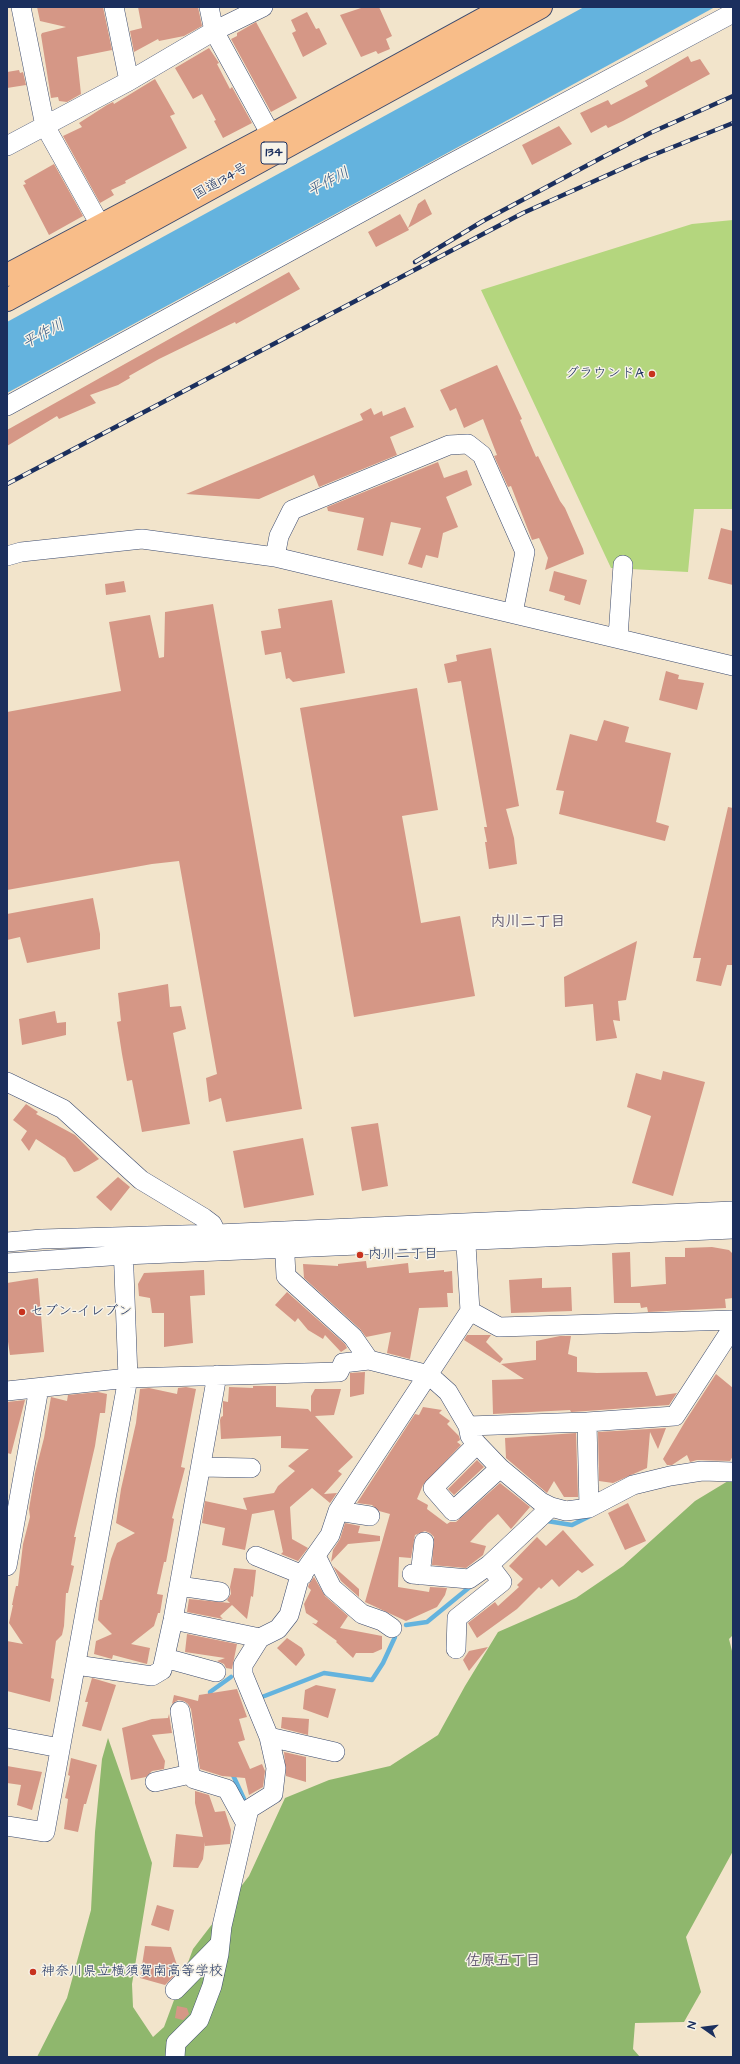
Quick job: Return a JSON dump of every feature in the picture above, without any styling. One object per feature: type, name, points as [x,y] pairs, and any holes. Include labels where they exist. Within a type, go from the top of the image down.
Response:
[{"type":"highway","name":"国道134号","points":[[7,300],[105,234],[271,135],[505,7]]},
{"type":"highway","name":"国道134号","points":[[7,275],[105,234],[541,7]]},
{"type":"street","points":[[21,7],[45,126],[105,234]]},
{"type":"street","points":[[114,7],[129,80]]},
{"type":"street","points":[[209,7],[214,31],[271,135]]},
{"type":"street","points":[[7,146],[129,80],[214,31],[263,7]]},
{"type":"street","points":[[7,406],[448,165],[733,14]]},
{"type":"street","points":[[274,557],[280,536],[292,510],[450,445],[468,444],[482,455],[525,552],[513,613]]},
{"type":"street","points":[[7,556],[21,552],[142,538],[274,557],[618,637],[733,666]]},
{"type":"street","points":[[618,637],[623,565]]},
{"type":"street","points":[[7,1082],[63,1109],[141,1180],[204,1218],[212,1224],[217,1234]]},
{"type":"street","points":[[7,1263],[285,1249],[466,1232],[733,1211]]},
{"type":"street","points":[[7,1242],[284,1230],[466,1232],[733,1229]]},
{"type":"street","points":[[284,1230],[286,1276],[353,1337],[369,1360]]},
{"type":"street","points":[[175,2057],[176,2043],[199,2020],[212,1986],[222,1926],[249,1809],[273,1794],[276,1768],[269,1737],[243,1674],[243,1665],[260,1638],[278,1629],[289,1615],[299,1579],[330,1535],[338,1511],[470,1311],[466,1232]]},
{"type":"street","points":[[7,1826],[45,1832],[128,1378],[122,1236]]},
{"type":"street","points":[[470,1311],[499,1327],[733,1320]]},
{"type":"street","points":[[468,1426],[587,1422],[675,1416],[733,1328]]},
{"type":"street","points":[[7,1391],[128,1378],[339,1372],[343,1363],[369,1360],[429,1375],[448,1392],[468,1426],[470,1436],[477,1444],[500,1468],[541,1502],[551,1507],[566,1511],[589,1508],[633,1485],[670,1476],[702,1471],[733,1472]]},
{"type":"street","points":[[76,1665],[152,1676],[162,1670],[173,1620],[217,1375]]},
{"type":"street","points":[[7,1566],[39,1388]]},
{"type":"street","points":[[587,1422],[589,1508]]},
{"type":"street","points":[[477,1444],[433,1488],[453,1511],[500,1468]]},
{"type":"street","points":[[201,1467],[251,1468]]},
{"type":"street","points":[[424,1542],[416,1574],[469,1579],[489,1566],[551,1507]]},
{"type":"street","points":[[338,1511],[370,1516]]},
{"type":"street","points":[[256,1556],[303,1574]]},
{"type":"street","points":[[316,1556],[332,1588],[362,1614],[382,1622],[392,1628]]},
{"type":"street","points":[[456,1649],[457,1618],[502,1582],[489,1566]]},
{"type":"street","points":[[179,1586],[220,1592]]},
{"type":"street","points":[[173,1620],[260,1638]]},
{"type":"street","points":[[165,1658],[216,1672]]},
{"type":"street","points":[[180,1711],[190,1774],[199,1781],[227,1790],[245,1822]]},
{"type":"street","points":[[269,1737],[335,1752]]},
{"type":"street","points":[[7,1738],[60,1748]]},
{"type":"street","points":[[155,1782],[190,1774]]},
{"type":"street","points":[[175,1990],[220,1944]]},
{"type":"green space","points":[[733,220],[733,509],[694,509],[688,572],[611,568],[481,290],[692,224]]},
{"type":"green space","points":[[733,1478],[733,1635],[729,1639],[733,1655],[733,1851],[686,1937],[701,1992],[684,2022],[635,2023],[633,2049],[640,2057],[37,2057],[67,1998],[91,1910],[95,1832],[102,1759],[108,1738],[152,1863],[132,1984],[133,2007],[153,2037],[164,2027],[193,1949],[249,1876],[285,1798],[329,1780],[390,1766],[438,1735],[465,1686],[498,1632],[576,1598],[623,1566],[695,1501]]},
{"type":"water","name":"平作川","points":[[584,7],[715,7],[7,393],[7,322]]},
{"type":"building","points":[[37,7],[103,7],[112,50],[77,57],[81,94],[67,102],[59,101],[58,97],[51,98],[41,35],[42,33],[66,27],[40,21]]},
{"type":"building","points":[[138,7],[198,7],[202,26],[184,36],[159,41],[158,39],[134,52],[130,31],[142,28]]},
{"type":"building","points":[[364,7],[379,7],[392,36],[386,39],[390,49],[378,54],[376,51],[361,57],[340,15]]},
{"type":"building","points":[[307,12],[316,29],[319,28],[327,44],[303,57],[292,33],[296,31],[291,20]]},
{"type":"building","points":[[256,22],[297,98],[271,112],[231,39],[237,36],[237,33]]},
{"type":"building","points":[[209,48],[219,63],[217,64],[230,89],[232,87],[252,123],[223,138],[214,121],[216,120],[202,94],[193,99],[175,68]]},
{"type":"building","points":[[688,56],[691,62],[700,59],[710,74],[623,121],[608,128],[606,125],[591,133],[580,113],[608,100],[611,105],[648,86],[645,81]]},
{"type":"building","points":[[19,70],[20,73],[23,72],[26,85],[7,88],[7,72]]},
{"type":"building","points":[[155,79],[175,114],[170,116],[187,148],[125,181],[126,183],[111,190],[114,195],[100,203],[63,136],[82,127],[79,123],[107,105],[113,102],[114,104]]},
{"type":"building","points":[[559,126],[572,144],[532,165],[522,145]]},
{"type":"building","points":[[54,164],[83,216],[49,235],[23,185],[26,184],[24,181]]},
{"type":"building","points":[[425,199],[432,214],[408,228],[418,204]]},
{"type":"building","points":[[400,214],[409,230],[376,247],[368,232]]},
{"type":"building","points":[[289,272],[300,289],[236,324],[235,322],[159,359],[129,376],[130,378],[118,385],[90,395],[96,403],[59,419],[57,416],[7,446],[7,430]]},
{"type":"building","points":[[497,365],[522,419],[520,420],[536,457],[538,456],[560,501],[565,508],[583,549],[584,554],[545,570],[548,558],[539,538],[532,540],[511,486],[508,487],[494,456],[497,455],[483,419],[464,428],[456,408],[450,411],[440,390]]},
{"type":"building","points":[[405,407],[414,427],[390,437],[397,455],[319,487],[314,475],[259,499],[186,494],[363,420],[360,414],[371,408],[374,415],[382,411],[383,416]]},
{"type":"building","points":[[438,462],[444,478],[467,470],[472,485],[446,497],[458,527],[443,533],[438,558],[426,555],[422,568],[408,564],[421,528],[391,522],[383,556],[357,550],[364,518],[328,511],[327,507]]},
{"type":"building","points":[[721,528],[733,531],[733,585],[708,579]]},
{"type":"building","points":[[554,571],[587,580],[580,605],[564,600],[565,596],[549,591]]},
{"type":"building","points":[[124,581],[126,592],[106,595],[105,584]]},
{"type":"building","points":[[332,600],[345,673],[293,682],[289,678],[286,679],[281,652],[265,655],[261,631],[281,628],[278,609]]},
{"type":"building","points":[[213,604],[302,1109],[226,1122],[221,1098],[209,1102],[206,1078],[217,1074],[179,861],[152,864],[7,890],[7,712],[121,691],[109,622],[150,615],[159,658],[164,657],[165,612]]},
{"type":"building","points":[[491,648],[519,806],[506,809],[514,838],[517,864],[489,869],[485,842],[487,842],[484,827],[487,827],[461,681],[448,683],[444,664],[457,661],[456,655]]},
{"type":"building","points":[[666,671],[679,675],[678,679],[704,683],[697,710],[659,700]]},
{"type":"building","points":[[417,688],[438,810],[402,816],[421,923],[460,916],[475,996],[354,1017],[300,708]]},
{"type":"building","points":[[604,720],[629,727],[625,742],[671,753],[656,822],[669,826],[665,841],[559,814],[564,791],[556,790],[570,734],[597,741]]},
{"type":"building","points":[[728,807],[733,808],[733,965],[727,965],[721,986],[696,981],[701,958],[693,958]]},
{"type":"building","points":[[93,898],[100,934],[100,949],[27,963],[20,937],[7,940],[7,914]]},
{"type":"building","points":[[637,941],[626,1000],[618,1001],[620,1021],[613,1020],[617,1038],[596,1041],[593,1004],[565,1007],[564,977]]},
{"type":"building","points":[[168,984],[170,1007],[181,1006],[186,1029],[173,1033],[190,1124],[142,1132],[132,1080],[127,1081],[122,1054],[117,1022],[121,1021],[118,993]]},
{"type":"building","points":[[55,1011],[57,1023],[66,1022],[66,1035],[22,1045],[19,1019]]},
{"type":"building","points":[[663,1071],[705,1082],[673,1196],[632,1183],[651,1116],[627,1107],[636,1073],[661,1080]]},
{"type":"building","points":[[26,1104],[38,1112],[36,1114],[75,1135],[99,1159],[79,1171],[74,1172],[65,1158],[36,1139],[29,1151],[21,1140],[27,1131],[13,1120]]},
{"type":"building","points":[[378,1123],[388,1186],[362,1191],[351,1127]]},
{"type":"building","points":[[303,1138],[314,1195],[244,1208],[233,1151]]},
{"type":"building","points":[[118,1177],[130,1187],[111,1211],[96,1197]]},
{"type":"building","points":[[712,1247],[729,1250],[733,1254],[733,1298],[725,1299],[726,1308],[648,1312],[647,1307],[641,1308],[640,1303],[614,1303],[612,1253],[630,1252],[631,1287],[666,1284],[665,1257],[685,1257],[685,1248]]},
{"type":"building","points":[[366,1261],[367,1268],[408,1263],[409,1273],[444,1270],[444,1272],[452,1271],[453,1293],[447,1293],[448,1307],[419,1308],[410,1359],[387,1353],[391,1332],[366,1337],[360,1329],[304,1278],[303,1264],[338,1266],[338,1264]]},
{"type":"building","points":[[204,1270],[205,1295],[190,1296],[193,1343],[164,1347],[164,1313],[152,1313],[150,1298],[139,1296],[138,1284],[144,1273]]},
{"type":"building","points":[[38,1278],[44,1352],[10,1355],[7,1335],[7,1283]]},
{"type":"building","points":[[542,1278],[542,1288],[571,1287],[572,1311],[511,1313],[509,1280]]},
{"type":"building","points":[[287,1292],[345,1344],[347,1348],[341,1352],[325,1335],[323,1339],[308,1330],[298,1318],[295,1322],[275,1305]]},
{"type":"building","points":[[467,1335],[491,1335],[486,1342],[503,1359],[500,1363],[464,1340]]},
{"type":"building","points":[[560,1336],[571,1336],[568,1354],[577,1357],[577,1372],[647,1372],[656,1396],[677,1393],[669,1405],[571,1412],[570,1410],[493,1414],[492,1380],[524,1379],[501,1364],[536,1360],[536,1341]]},
{"type":"building","points":[[365,1372],[364,1394],[350,1397],[350,1373]]},
{"type":"building","points":[[716,1374],[733,1388],[733,1456],[730,1461],[697,1460],[690,1462],[687,1455],[672,1465],[667,1465],[663,1459]]},
{"type":"building","points":[[253,1386],[276,1386],[276,1407],[308,1409],[311,1412],[311,1396],[315,1389],[341,1389],[334,1415],[315,1416],[353,1457],[338,1471],[342,1474],[324,1494],[337,1493],[330,1503],[312,1488],[290,1507],[292,1539],[308,1548],[298,1561],[281,1554],[283,1552],[274,1510],[252,1514],[245,1550],[222,1545],[225,1528],[202,1523],[205,1501],[247,1510],[243,1498],[274,1493],[278,1486],[295,1471],[288,1466],[309,1449],[281,1448],[281,1436],[221,1439],[220,1420],[223,1416],[223,1401],[228,1402],[229,1387],[253,1388]]},
{"type":"building","points":[[186,1387],[196,1389],[181,1467],[185,1468],[172,1518],[174,1519],[166,1562],[164,1562],[157,1594],[163,1595],[160,1613],[158,1613],[154,1626],[131,1644],[150,1648],[147,1664],[113,1655],[112,1659],[94,1654],[96,1641],[112,1634],[98,1620],[100,1600],[102,1600],[111,1559],[117,1543],[135,1533],[116,1523],[121,1489],[136,1423],[140,1389],[149,1388],[177,1394],[178,1388]]},
{"type":"building","points":[[98,1392],[107,1394],[105,1413],[100,1413],[95,1446],[74,1537],[76,1537],[71,1565],[74,1566],[68,1593],[66,1593],[62,1635],[56,1641],[51,1678],[54,1679],[50,1702],[7,1691],[7,1641],[23,1644],[9,1623],[16,1586],[18,1586],[23,1544],[30,1517],[29,1509],[35,1473],[44,1438],[51,1397],[67,1401],[68,1395]]},
{"type":"building","points":[[25,1400],[11,1454],[7,1453],[7,1402]]},
{"type":"building","points":[[423,1407],[442,1410],[439,1413],[450,1421],[447,1424],[459,1436],[460,1440],[457,1442],[461,1445],[423,1485],[417,1499],[428,1505],[427,1509],[447,1524],[450,1522],[456,1522],[500,1483],[530,1507],[511,1529],[498,1514],[488,1523],[470,1542],[486,1546],[483,1555],[466,1568],[432,1565],[434,1537],[425,1531],[415,1535],[411,1558],[399,1557],[398,1587],[429,1592],[430,1587],[447,1588],[445,1595],[437,1607],[406,1621],[365,1602],[390,1514],[379,1511],[372,1505],[357,1503],[415,1414],[419,1415]]},
{"type":"building","points":[[666,1428],[658,1449],[650,1432],[647,1468],[613,1483],[599,1481],[598,1432]]},
{"type":"building","points":[[576,1433],[578,1497],[564,1497],[554,1481],[547,1493],[506,1458],[505,1438]]},
{"type":"building","points":[[477,1460],[484,1467],[454,1495],[448,1489]]},
{"type":"building","points":[[628,1503],[646,1541],[625,1550],[608,1513]]},
{"type":"building","points":[[345,1523],[360,1526],[358,1533],[380,1536],[380,1541],[348,1544],[331,1562],[333,1550],[340,1539]]},
{"type":"building","points":[[563,1530],[594,1565],[582,1573],[578,1570],[559,1587],[552,1579],[541,1589],[539,1587],[517,1609],[477,1638],[468,1623],[495,1602],[498,1606],[519,1587],[517,1585],[523,1579],[509,1566],[537,1537],[546,1546]]},
{"type":"building","points":[[333,1566],[359,1589],[359,1597],[341,1581]]},
{"type":"building","points":[[234,1568],[256,1570],[253,1597],[251,1596],[247,1619],[232,1605],[220,1616],[223,1619],[187,1612],[189,1599],[230,1603],[227,1600],[231,1594],[230,1587]]},
{"type":"building","points":[[314,1577],[325,1596],[348,1616],[340,1628],[382,1636],[382,1649],[373,1653],[356,1653],[353,1658],[336,1642],[337,1641],[312,1623],[316,1624],[318,1621],[306,1613],[304,1604],[311,1590],[308,1587],[309,1584]]},
{"type":"building","points":[[187,1634],[237,1644],[232,1669],[226,1668],[224,1664],[217,1661],[225,1658],[185,1652]]},
{"type":"building","points":[[287,1638],[302,1648],[305,1655],[296,1666],[277,1648]]},
{"type":"building","points":[[488,1647],[469,1671],[463,1660],[469,1651]]},
{"type":"building","points":[[92,1678],[116,1685],[101,1731],[82,1726],[88,1702],[85,1702]]},
{"type":"building","points":[[316,1685],[336,1689],[328,1718],[303,1709],[305,1690]]},
{"type":"building","points":[[237,1689],[247,1717],[239,1719],[245,1740],[238,1742],[250,1769],[262,1764],[265,1771],[263,1787],[249,1795],[245,1778],[222,1776],[200,1769],[191,1709],[184,1701],[178,1700],[172,1704],[174,1695],[198,1701],[199,1695]]},
{"type":"building","points":[[169,1714],[172,1733],[152,1735],[165,1761],[164,1769],[152,1771],[146,1777],[131,1780],[122,1728],[152,1719],[168,1718]]},
{"type":"building","points":[[282,1717],[309,1719],[308,1735],[281,1728]]},
{"type":"building","points":[[284,1752],[306,1757],[306,1782],[286,1776]]},
{"type":"building","points":[[71,1758],[97,1765],[86,1804],[84,1804],[78,1832],[64,1829],[68,1799],[65,1798],[70,1776],[68,1775]]},
{"type":"building","points":[[7,1766],[42,1772],[32,1810],[17,1805],[21,1785],[7,1783]]},
{"type":"building","points":[[195,1791],[209,1795],[215,1812],[225,1811],[231,1830],[230,1844],[205,1846],[205,1842],[203,1859],[198,1868],[173,1867],[176,1834],[203,1837],[195,1803]]},
{"type":"building","points":[[157,1905],[174,1910],[169,1931],[151,1925]]},
{"type":"building","points":[[145,1946],[171,1947],[177,1965],[175,1975],[165,1985],[140,1978]]},
{"type":"building","points":[[177,2006],[187,2008],[189,2014],[183,2020],[175,2018]]},
{"type":"waterway","points":[[547,1521],[572,1525],[590,1516]]},
{"type":"waterway","points":[[406,1625],[427,1622],[471,1586]]},
{"type":"waterway","points":[[262,1697],[324,1673],[372,1680],[383,1663],[395,1637]]},
{"type":"waterway","points":[[211,1699],[210,1692],[231,1677]]},
{"type":"waterway","points":[[232,1773],[244,1799]]},
{"type":"railway","points":[[415,262],[483,221],[601,158],[650,133],[733,96]]},
{"type":"railway","points":[[7,484],[523,213],[648,157],[733,123]]},
{"type":"place","name":"グラウンドA","points":[[652,374]]},
{"type":"place","name":"内川二丁目","points":[[360,1255]]},
{"type":"place","name":"セブン-イレブン","points":[[22,1312]]},
{"type":"place","name":"神奈川県立横須賀南高等学校","points":[[33,1972]]},
{"type":"district","name":"内川二丁目","points":[[528,923]]},
{"type":"district","name":"佐原五丁目","points":[[503,1962]]}]
